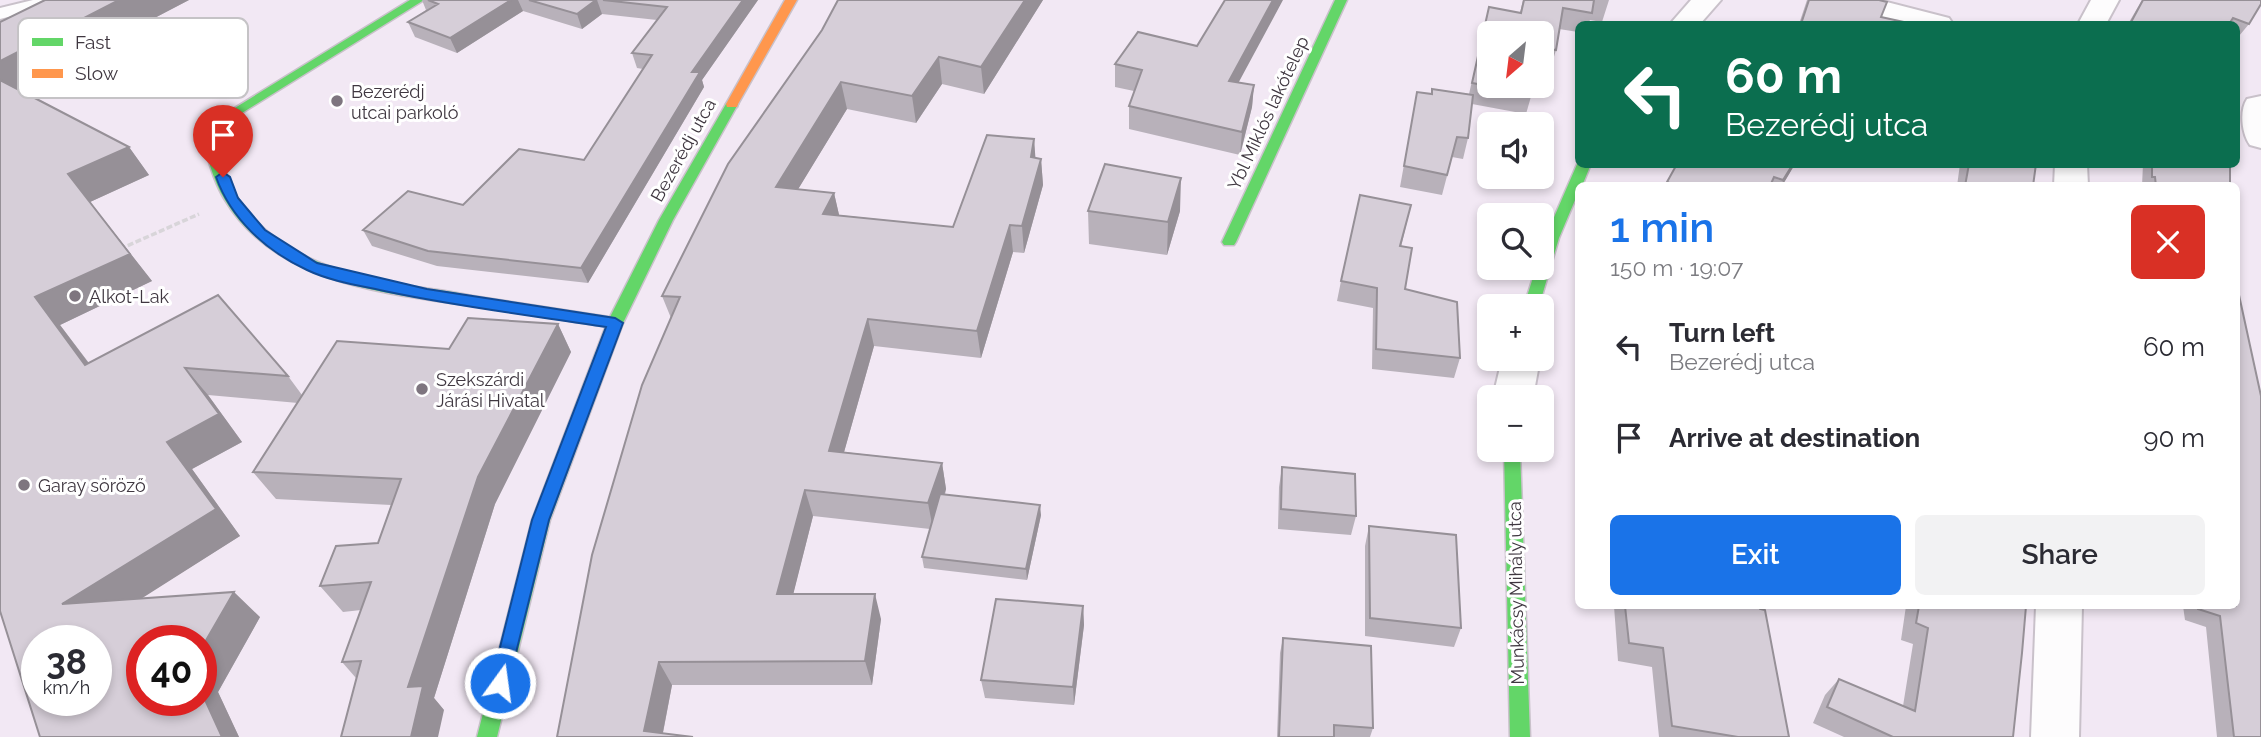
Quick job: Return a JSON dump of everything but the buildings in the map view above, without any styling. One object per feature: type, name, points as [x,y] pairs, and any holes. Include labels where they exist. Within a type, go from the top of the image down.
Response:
[{"type":"street","points":[[21,18],[55,0]]},
{"type":"street","points":[[418,0],[206,130],[232,200],[260,233],[312,267],[353,279],[427,294],[615,323]]},
{"type":"street","name":"Bezerédj utca","points":[[487,737],[541,520],[615,323],[666,220],[791,0]]},
{"type":"street","name":"Ybl Miklós lakótelep","points":[[1229,242],[1342,0]]},
{"type":"street","points":[[1687,21],[1707,0]]},
{"type":"street","points":[[1846,0],[1927,21]]},
{"type":"street","points":[[2094,21],[2105,0]]},
{"type":"street","points":[[0,29],[18,20]]},
{"type":"street","points":[[2252,104],[2261,138]]},
{"type":"street","points":[[1535,294],[1552,238],[1575,185]]},
{"type":"street","name":"Munkácsy Mihály utca","points":[[1512,462],[1520,737]]},
{"type":"street","points":[[2055,737],[2059,609]]},
{"type":"lane","points":[[0,14],[55,0]]},
{"type":"path","points":[[118,250],[232,200]]},
{"type":"traffic: fast","points":[[418,0],[206,130],[232,200],[252,226],[277,247],[306,263],[369,284],[466,300]]},
{"type":"traffic: fast","points":[[1229,242],[1341,0]]},
{"type":"traffic: fast","points":[[487,737],[541,520],[615,323],[666,220],[732,104]]},
{"type":"traffic: fast","points":[[1576,182],[1582,168]]},
{"type":"traffic: fast","points":[[1535,294],[1552,238],[1575,185]]},
{"type":"traffic: fast","points":[[1512,462],[1520,737]]},
{"type":"traffic: slow","points":[[732,104],[791,0]]},
{"type":"traffic: slow","points":[[466,300],[615,323]]},
{"type":"place","name":"Bezerédj utcai parkoló","points":[[337,101]]},
{"type":"place","name":"Alkot-Lak","points":[[75,296]]},
{"type":"place","name":"Szekszárdi Járási Hivatal","points":[[422,389]]},
{"type":"place","name":"Garay söröző","points":[[24,485]]},
{"type":"route","points":[[223,177],[232,200],[260,233],[312,267],[353,279],[427,294],[615,323],[541,520],[500,683]]}]
